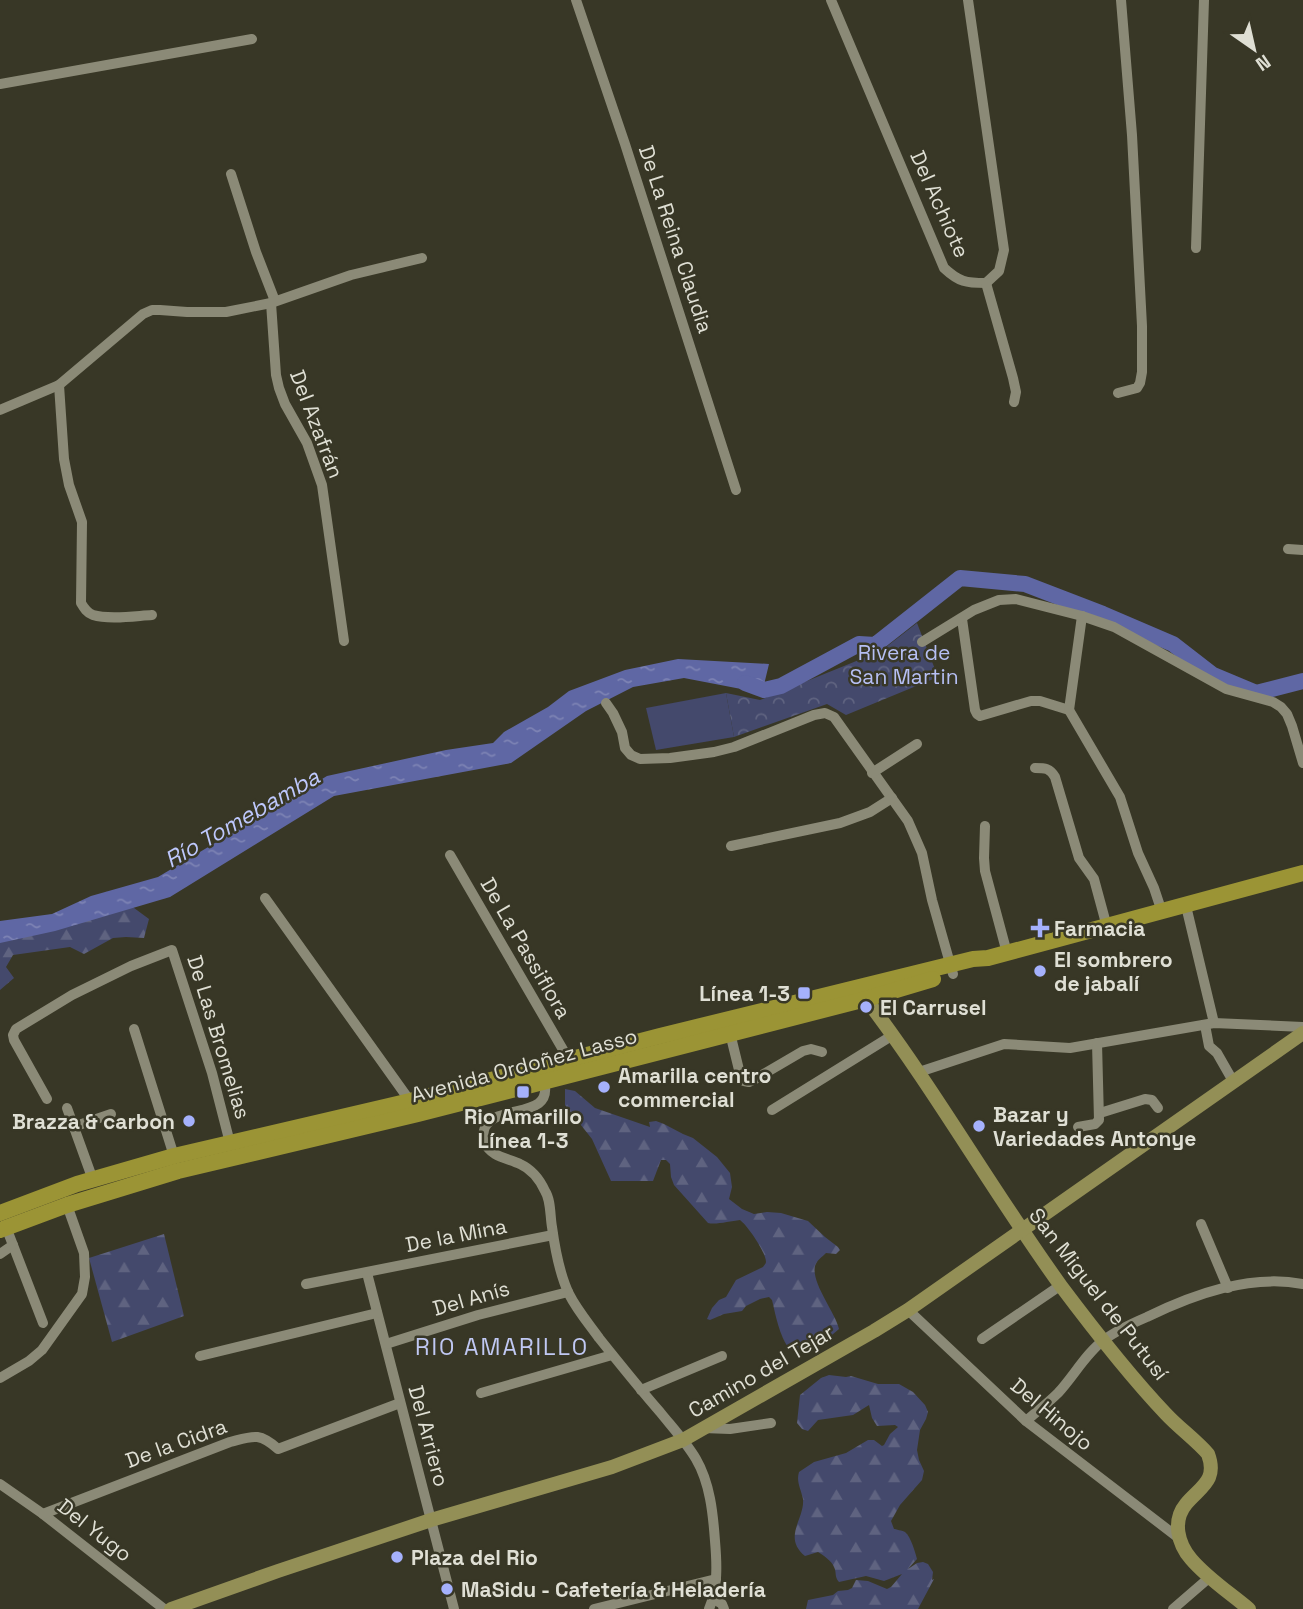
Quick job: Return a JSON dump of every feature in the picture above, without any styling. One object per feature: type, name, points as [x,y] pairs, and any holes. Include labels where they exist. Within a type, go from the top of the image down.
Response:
[{"type":"main road","name":"Avenida Ordoñez Lasso","points":[[64,1198],[418,1114],[730,1033],[951,969],[973,959],[988,958],[1107,927],[1303,873]]},
{"type":"main road","name":"Avenida Ordoñez Lasso","points":[[64,1198],[93,1180],[174,1156],[410,1101],[660,1036],[863,993]]},
{"type":"main road","points":[[2,1223],[64,1198]]},
{"type":"street","name":"De La Reina Claudia","points":[[576,0],[630,158],[736,490]]},
{"type":"street","name":"Del Achiote","points":[[831,0],[944,268],[955,278],[968,283],[986,284],[999,271],[1003,250],[968,0]]},
{"type":"street","points":[[1118,393],[1137,388],[1142,372],[1132,135],[1121,0]]},
{"type":"street","points":[[1196,248],[1204,0]]},
{"type":"street","points":[[0,84],[251,39]]},
{"type":"street","name":"Del Azafrán","points":[[231,174],[273,302],[279,388],[307,443],[322,485],[344,641]]},
{"type":"street","points":[[0,410],[59,385],[152,310],[226,312],[273,302],[351,275],[422,258]]},
{"type":"street","points":[[986,284],[1013,378],[1016,392],[1014,402]]},
{"type":"street","points":[[59,385],[64,459],[69,485],[82,522],[81,603],[93,615],[152,615]]},
{"type":"street","points":[[1288,549],[1303,550]]},
{"type":"street","points":[[922,642],[987,603],[1010,598],[1082,616],[1114,627],[1226,689],[1281,706],[1292,726],[1303,763]]},
{"type":"street","points":[[1082,616],[1069,710],[1119,797],[1162,912]]},
{"type":"street","points":[[962,618],[977,714],[991,714],[1031,701],[1069,710]]},
{"type":"street","points":[[606,703],[622,732],[625,748],[640,759],[714,752],[734,747],[814,715],[825,713],[834,717],[908,821],[922,853],[951,969]]},
{"type":"street","points":[[872,773],[917,744]]},
{"type":"street","points":[[1035,768],[1046,768],[1052,771],[1055,777],[1079,858],[1094,879],[1107,927]]},
{"type":"street","points":[[731,846],[840,823],[870,812],[891,798]]},
{"type":"street","points":[[985,826],[985,871],[1007,953]]},
{"type":"street","name":"De La Passiflora","points":[[450,855],[569,1060]]},
{"type":"street","points":[[265,898],[410,1101]]},
{"type":"street","points":[[1186,906],[1210,1024],[1209,1046],[1217,1053],[1233,1081]]},
{"type":"street","name":"De Las Bromelias","points":[[47,1099],[14,1040],[16,1029],[72,995],[131,965],[172,950],[212,1073],[230,1143]]},
{"type":"street","name":"San Miguel de Putusí","points":[[863,993],[919,1072],[1021,1230],[1061,1285],[1165,1413],[1208,1454],[1212,1471],[1203,1487],[1184,1506],[1177,1527],[1180,1539]]},
{"type":"street","points":[[919,1072],[1004,1044],[1070,1048],[1210,1024],[1303,1027]]},
{"type":"street","points":[[134,1029],[174,1156]]},
{"type":"street","name":"Camino del Tejar","points":[[171,1609],[431,1520],[612,1466],[683,1440],[908,1310],[1303,1032]]},
{"type":"street","points":[[730,1033],[744,1082],[757,1078],[803,1051],[811,1049],[822,1052]]},
{"type":"street","points":[[772,1110],[893,1035]]},
{"type":"street","points":[[1078,1127],[1098,1123],[1100,1113],[1097,1043]]},
{"type":"street","points":[[544,1081],[546,1089],[541,1102],[496,1117],[486,1125],[484,1142],[489,1150],[522,1164],[537,1178],[547,1193],[559,1264],[568,1292],[612,1355],[697,1460],[707,1486],[713,1516],[717,1562],[709,1609]]},
{"type":"street","points":[[1100,1113],[1146,1099],[1152,1100],[1158,1108]]},
{"type":"street","points":[[67,1108],[93,1180]]},
{"type":"street","points":[[73,1126],[111,1114]]},
{"type":"street","points":[[0,1378],[42,1350],[82,1294],[85,1277],[84,1254],[64,1198]]},
{"type":"street","points":[[2,1223],[43,1323]]},
{"type":"street","points":[[1201,1224],[1228,1288]]},
{"type":"street","name":"De la Mina","points":[[306,1284],[553,1235]]},
{"type":"street","points":[[0,1254],[13,1245]]},
{"type":"street","name":"Del Arriero","points":[[367,1273],[454,1609]]},
{"type":"street","points":[[1026,1421],[1057,1394],[1103,1340],[1134,1323],[1169,1306],[1213,1291],[1258,1282],[1303,1284]]},
{"type":"street","points":[[982,1339],[1061,1285]]},
{"type":"street","name":"Del Anís","points":[[386,1343],[478,1315],[568,1292]]},
{"type":"street","name":"Del Hinojo","points":[[908,1310],[1026,1421],[1180,1539]]},
{"type":"street","points":[[200,1356],[377,1313]]},
{"type":"street","points":[[481,1393],[612,1355]]},
{"type":"street","points":[[641,1390],[722,1356]]},
{"type":"street","name":"De la Cidra","points":[[43,1514],[230,1442],[254,1435],[266,1438],[278,1449],[400,1403]]},
{"type":"street","points":[[703,1428],[730,1429],[771,1423]]},
{"type":"street","name":"Del Yugo","points":[[0,1484],[43,1514],[164,1609]]},
{"type":"street","points":[[1180,1539],[1190,1558],[1249,1609]]},
{"type":"street","points":[[1173,1609],[1210,1577]]},
{"type":"street","points":[[594,1609],[716,1579]]},
{"type":"street","points":[[712,1598],[722,1604],[724,1609]]},
{"type":"green space","name":"Rivera de San Martin","points":[[917,623],[938,677],[846,715],[827,704],[734,737],[726,693],[760,700],[881,651]]},
{"type":"green space","points":[[726,693],[734,737],[656,750],[646,708]]},
{"type":"green space","points":[[130,905],[149,919],[144,938],[113,938],[84,954],[70,947],[13,955],[6,967],[14,978],[0,990],[0,937]]},
{"type":"green space","points":[[565,1089],[575,1091],[595,1108],[650,1127],[649,1122],[656,1121],[693,1138],[717,1157],[730,1173],[732,1187],[729,1199],[742,1209],[754,1214],[781,1213],[808,1221],[838,1247],[840,1250],[836,1254],[826,1253],[818,1260],[815,1273],[839,1329],[812,1348],[789,1349],[769,1297],[746,1306],[742,1311],[707,1319],[712,1308],[726,1297],[736,1280],[765,1264],[763,1252],[756,1239],[740,1220],[708,1223],[674,1185],[670,1164],[666,1160],[661,1160],[653,1181],[611,1181],[592,1139],[565,1105]]},
{"type":"green space","points":[[164,1234],[184,1316],[112,1342],[89,1258]]},
{"type":"green space","points":[[829,1375],[851,1376],[878,1384],[899,1384],[913,1392],[928,1412],[920,1430],[917,1450],[924,1471],[922,1480],[900,1505],[891,1521],[894,1529],[907,1534],[914,1549],[917,1559],[908,1569],[923,1562],[928,1564],[933,1572],[932,1580],[934,1579],[918,1609],[806,1609],[808,1600],[848,1590],[856,1580],[868,1581],[887,1589],[902,1574],[884,1581],[866,1576],[839,1582],[829,1560],[818,1552],[805,1556],[795,1542],[803,1506],[798,1482],[799,1472],[814,1462],[846,1453],[868,1440],[874,1440],[882,1446],[898,1427],[877,1426],[869,1405],[853,1415],[818,1420],[808,1431],[802,1429],[797,1423],[800,1395]]},
{"type":"water","points":[[678,659],[769,664],[762,693],[684,678],[633,687],[586,711],[511,763],[334,796],[170,897],[55,931],[0,943],[0,921],[52,914],[91,896],[158,877],[327,776],[446,750],[493,743],[504,732],[548,707],[569,691],[625,670]]},
{"type":"waterway","name":"Río Tomebamba","points":[[745,683],[764,690],[781,686],[859,644],[875,645],[960,578],[1025,584],[1103,614],[1173,644],[1213,675],[1256,693],[1303,681]]},
{"type":"place","name":"Farmacia","points":[[1040,928]]},
{"type":"place","name":"El sombrero de jabalí","points":[[1040,971]]},
{"type":"place","name":"Línea 1-3","points":[[804,993]]},
{"type":"place","name":"El Carrusel","points":[[866,1007]]},
{"type":"place","name":"Amarilla centro commercial","points":[[604,1087]]},
{"type":"place","name":"Rio Amarillo Línea 1-3","points":[[523,1092]]},
{"type":"place","name":"Brazza & carbon","points":[[189,1121]]},
{"type":"place","name":"Bazar y Variedades Antonye","points":[[979,1126]]},
{"type":"place","name":"Plaza del Rio","points":[[397,1557]]},
{"type":"place","name":"MaSidu - Cafetería & Heladería","points":[[447,1589]]},
{"type":"district","name":"RIO AMARILLO","points":[[502,1347]]}]
